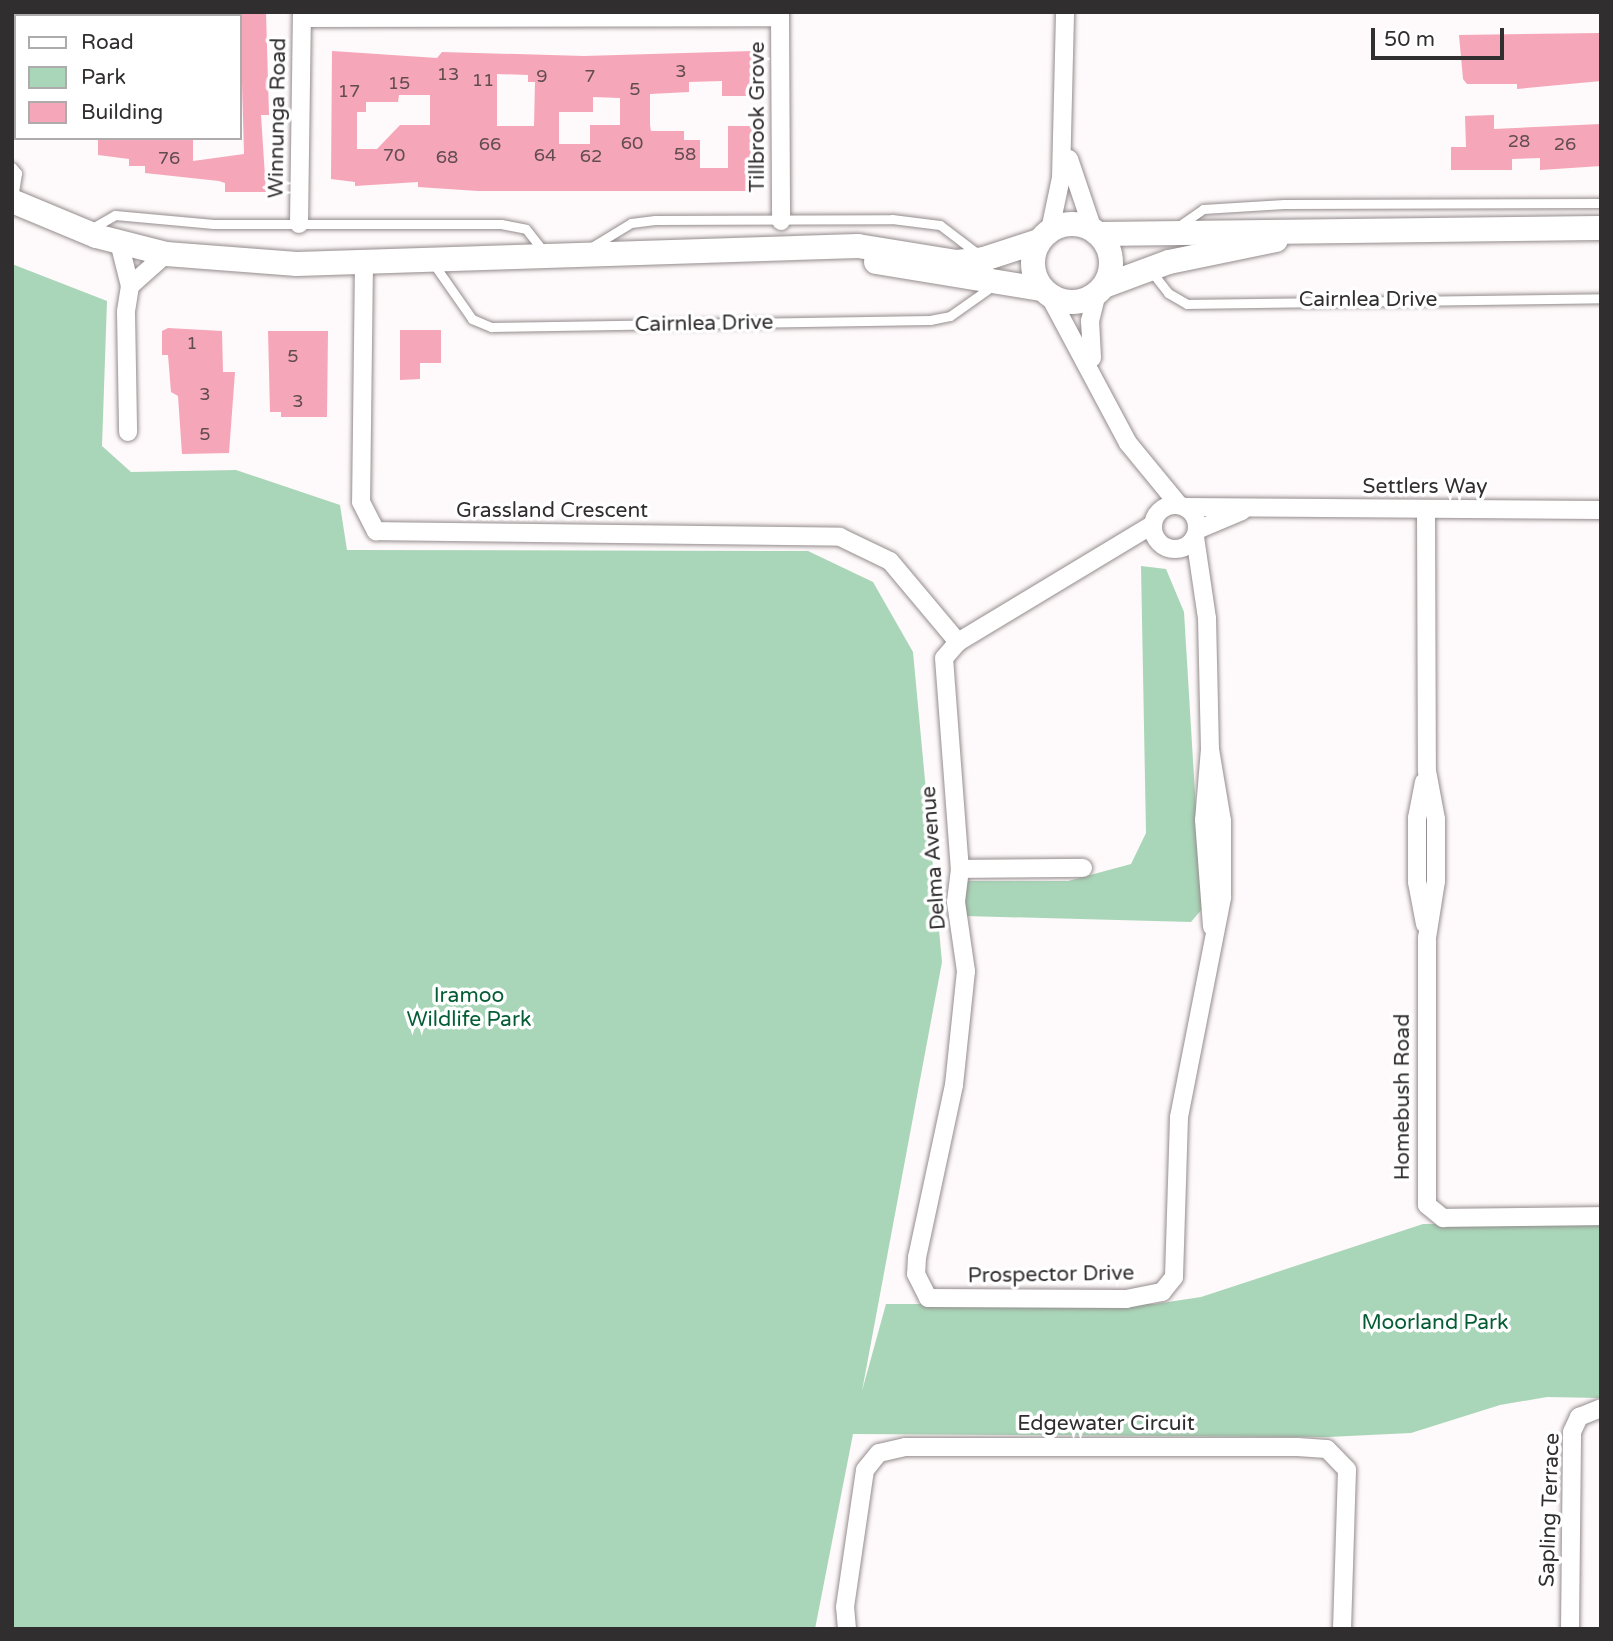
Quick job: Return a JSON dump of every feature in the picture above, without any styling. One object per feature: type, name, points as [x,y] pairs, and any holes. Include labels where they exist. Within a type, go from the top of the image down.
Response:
[{"type":"street","points":[[1065,12],[1065,124],[1070,171],[1096,232],[1110,254],[1090,321],[1094,375]]},
{"type":"street","points":[[302,15],[780,15]]},
{"type":"street","name":"Winnunga Road","points":[[299,224],[302,15]]},
{"type":"street","name":"Tillbrook Grove","points":[[780,15],[781,221]]},
{"type":"street","points":[[1065,124],[1044,236],[1032,265],[1143,468],[1154,520],[1166,546],[1203,592]]},
{"type":"street","points":[[13,201],[87,231],[166,254],[297,264],[887,248],[957,262],[985,259],[1072,224],[1096,232],[1167,236],[1552,232],[1601,228]]},
{"type":"street","points":[[1552,232],[1601,240]]},
{"type":"street","points":[[821,251],[998,282],[1045,292],[1073,302],[1149,269],[1297,233]]},
{"type":"street","points":[[119,242],[130,286],[125,312],[128,432]]},
{"type":"street","points":[[130,286],[166,254]]},
{"type":"street","name":"Grassland Crescent","points":[[364,262],[361,502],[376,531],[840,537],[890,561],[958,642]]},
{"type":"street","name":"Prospector Drive","points":[[920,1286],[936,1300],[1126,1299],[1169,1285],[1176,1256],[1179,1117],[1207,999],[1214,937],[1204,820],[1210,749],[1203,592],[1196,533],[1182,506],[1143,468]]},
{"type":"street","points":[[958,642],[1106,554],[1154,520],[1182,506]]},
{"type":"street","name":"Settlers Way","points":[[1182,506],[1249,509],[1601,510]]},
{"type":"street","name":"Settlers Way","points":[[1166,546],[1185,547],[1196,533],[1249,509]]},
{"type":"street","name":"Homebush Road","points":[[1426,509],[1427,771],[1417,818],[1417,882],[1427,938],[1427,1205],[1443,1217],[1601,1216]]},
{"type":"street","points":[[1106,554],[1166,546]]},
{"type":"street","name":"Delma Avenue","points":[[920,1286],[916,1257],[962,1027],[966,971],[956,902],[960,869],[942,665],[958,642]]},
{"type":"street","points":[[960,869],[1083,868]]},
{"type":"street","name":"Sapling Terrace","points":[[1570,1629],[1572,1432],[1579,1417],[1601,1408]]},
{"type":"street","name":"Edgewater Circuit","points":[[847,1629],[845,1607],[865,1471],[879,1453],[905,1447],[1317,1447],[1343,1461],[1348,1534],[1342,1629]]},
{"type":"lane","points":[[12,167],[17,173],[13,201]]},
{"type":"lane","points":[[1167,236],[1203,209],[1601,203]]},
{"type":"lane","points":[[87,231],[115,215],[214,224],[500,224],[526,229],[548,256]]},
{"type":"lane","points":[[580,256],[631,223],[922,221],[940,225],[985,259]]},
{"type":"lane","name":"Cairnlea Drive","points":[[430,259],[472,319],[491,327],[930,320],[950,316],[998,282]]},
{"type":"lane","name":"Cairnlea Drive","points":[[1149,269],[1168,293],[1187,304],[1601,298]]},
{"type":"green space","name":"Iramoo Wildlife Park","points":[[12,264],[107,301],[102,446],[131,472],[236,470],[340,505],[347,550],[808,551],[873,582],[913,652],[942,962],[862,1391],[886,1304],[1155,1304],[1201,1297],[1423,1224],[1601,1224],[1601,1398],[1547,1397],[1500,1405],[1411,1433],[1328,1437],[853,1434],[815,1629],[12,1629]]},
{"type":"green space","points":[[1141,566],[1166,569],[1184,612],[1202,909],[1191,922],[965,916],[966,881],[1068,881],[1131,864],[1146,833]]},
{"type":"building","points":[[266,12],[269,115],[261,115],[266,192],[225,192],[225,183],[219,181],[145,173],[145,166],[129,166],[129,159],[98,155],[98,140],[193,140],[193,161],[244,154],[240,14]]},
{"type":"building","points":[[1601,33],[1601,81],[1517,89],[1517,84],[1467,84],[1463,79],[1459,35]]},
{"type":"building","points":[[332,51],[437,58],[442,52],[584,56],[753,51],[754,96],[722,96],[722,81],[689,82],[689,92],[650,94],[650,125],[651,131],[684,131],[684,140],[700,140],[700,168],[728,168],[728,126],[755,126],[755,191],[478,191],[418,187],[418,182],[355,186],[355,182],[331,179]],"holes":[[[497,74],[528,75],[528,82],[535,82],[534,126],[497,126]],[[399,95],[430,95],[430,125],[400,125],[377,149],[357,149],[357,112],[366,112],[366,102],[398,102]],[[593,97],[620,98],[620,125],[590,125],[590,144],[559,144],[559,112],[593,112]]]},
{"type":"building","points":[[1494,115],[1494,129],[1601,124],[1601,166],[1540,170],[1540,158],[1512,159],[1512,170],[1451,170],[1451,147],[1466,147],[1465,116]]},
{"type":"building","points":[[168,328],[222,331],[223,372],[235,372],[229,453],[182,454],[178,396],[171,392],[168,355],[162,355],[162,331]]},
{"type":"building","points":[[400,330],[441,330],[441,363],[420,363],[420,379],[400,380]]},
{"type":"building","points":[[268,331],[328,331],[327,417],[281,417],[281,412],[270,412]]},
{"type":"park label","name":"Moorland Park","points":[[1435,1323]]}]
